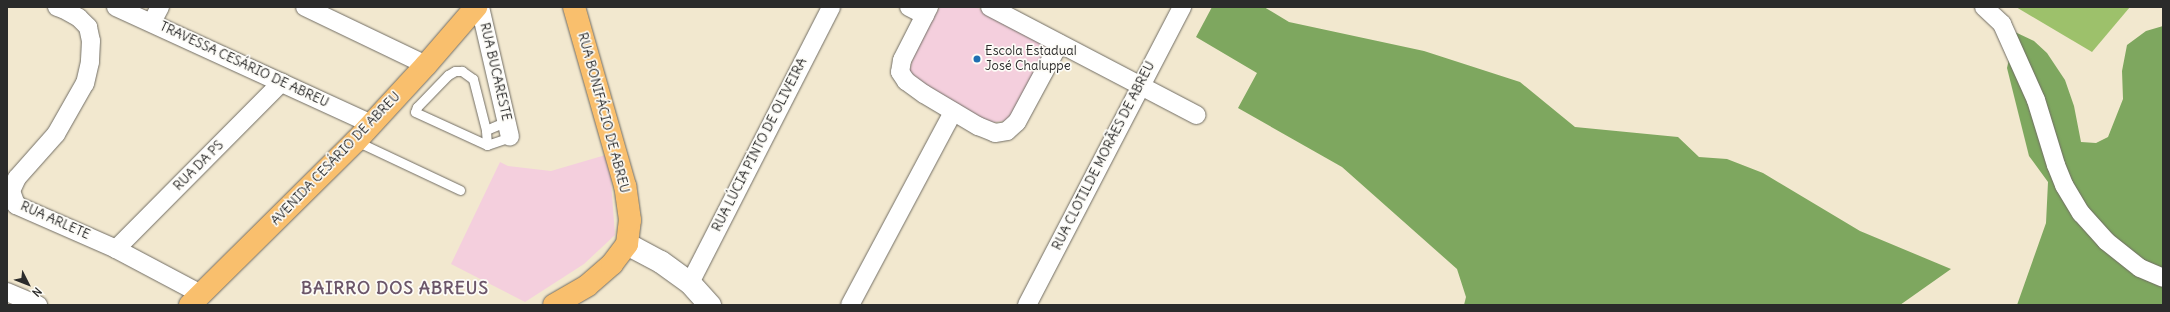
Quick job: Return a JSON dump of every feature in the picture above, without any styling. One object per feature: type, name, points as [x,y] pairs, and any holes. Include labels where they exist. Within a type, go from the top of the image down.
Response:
[{"type":"main road","name":"AVENIDA CESÁRIO DE ABREU","points":[[195,300],[356,141],[426,65],[476,7]]},
{"type":"main road","name":"RUA BONIFÁCIO DE ABREU","points":[[574,7],[625,186],[630,220],[627,244]]},
{"type":"main road","points":[[554,305],[588,286],[612,264],[627,244]]},
{"type":"street","name":"TRAVESSA CESÁRIO DE ABREU","points":[[116,7],[156,15],[282,82],[372,124]]},
{"type":"street","name":"RUA BUCARESTE","points":[[480,7],[508,129]]},
{"type":"street","name":"RUA LÚCIA PINTO DE OLIVEIRA","points":[[690,283],[831,7]]},
{"type":"street","name":"RUA CLOTILDE MORÃES DE ABREU","points":[[1028,305],[1182,7]]},
{"type":"street","points":[[1984,7],[2002,24],[2036,100],[2056,165],[2064,185],[2081,213],[2106,241],[2140,268],[2163,278]]},
{"type":"street","name":"RUA ARLETE","points":[[62,8],[79,18],[88,27],[90,62],[85,83],[56,134],[17,178],[11,191],[16,205],[116,249],[195,300]]},
{"type":"street","points":[[313,9],[426,65]]},
{"type":"street","points":[[999,9],[1059,44],[1197,115]]},
{"type":"street","points":[[921,10],[902,60],[900,72],[906,81],[953,112],[978,126],[995,133],[1007,131],[1017,122],[1059,44]]},
{"type":"street","name":"RUA DA PS","points":[[116,249],[282,82]]},
{"type":"street","points":[[850,305],[953,112]]},
{"type":"street","points":[[627,244],[661,262],[690,283],[710,305]]},
{"type":"street","points":[[7,292],[38,305]]},
{"type":"lane","points":[[455,71],[462,71],[473,79],[486,130],[487,145],[417,114],[415,109],[448,75],[455,71]]},
{"type":"lane","points":[[486,130],[508,129]]},
{"type":"lane","points":[[487,145],[508,129]]},
{"type":"lane","points":[[356,141],[460,190]]},
{"type":"shaded area","name":"Escola Estadual José Chaluppe","points":[[940,7],[976,7],[1049,46],[1010,120],[988,123],[921,85],[909,72],[918,42]]},
{"type":"shaded area","points":[[609,154],[615,235],[584,264],[525,302],[451,264],[500,162],[508,166],[551,171]]},
{"type":"green space","points":[[1212,7],[1264,7],[1289,22],[1424,51],[1520,82],[1575,127],[1678,137],[1699,157],[1727,159],[1763,173],[1860,231],[1951,269],[1900,305],[1464,305],[1466,297],[1457,269],[1342,167],[1238,108],[1257,73],[1196,37]]},
{"type":"green space","points":[[2016,7],[2130,7],[2092,52]]},
{"type":"green space","points":[[2163,26],[2163,305],[2017,305],[2046,223],[2048,182],[2029,156],[2007,68],[2015,32],[2034,41],[2047,53],[2065,80],[2074,106],[2081,142],[2096,143],[2108,137],[2123,99],[2122,71],[2127,45],[2146,31]]},
{"type":"place","name":"Escola Estadual José Chaluppe","points":[[977,59]]},
{"type":"district","name":"BAIRRO DOS ABREUS","points":[[395,289]]}]
